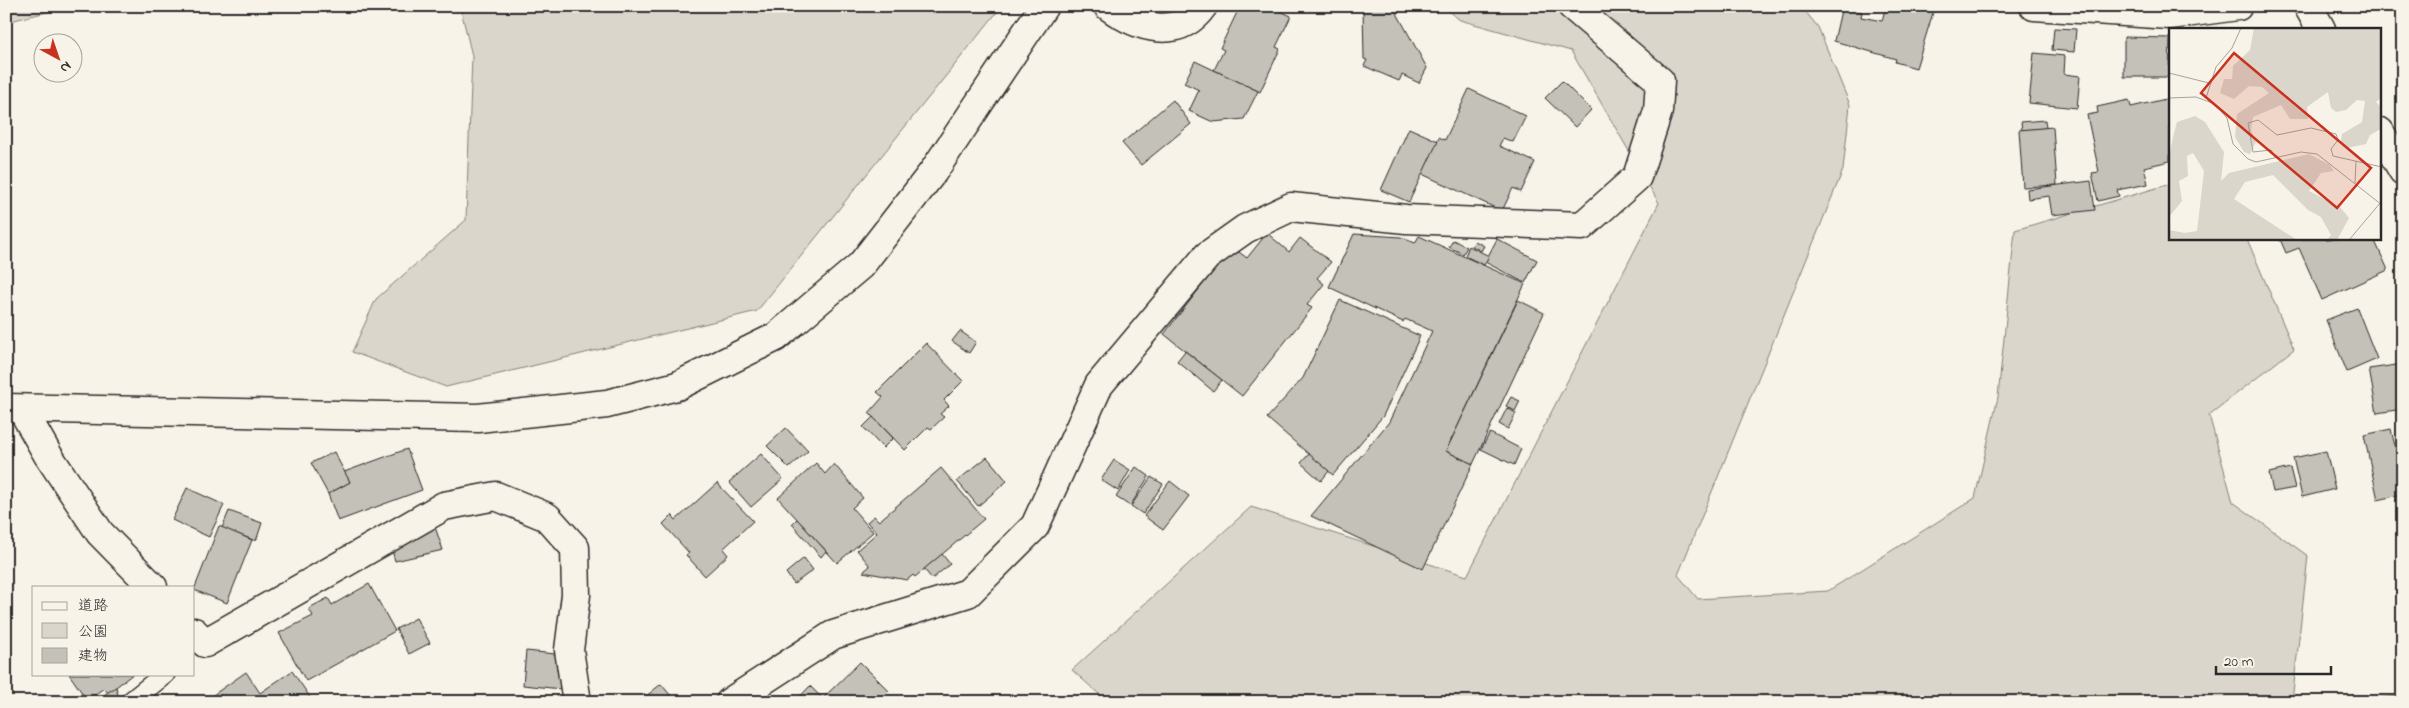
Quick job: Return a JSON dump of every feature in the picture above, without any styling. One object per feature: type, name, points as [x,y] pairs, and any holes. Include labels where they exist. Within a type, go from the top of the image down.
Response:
[{"type":"street","points":[[14,408],[478,418],[607,404],[677,386],[776,337],[861,265],[933,172],[1044,6]]},
{"type":"street","points":[[1108,6],[1120,15],[1148,27],[1184,25],[1203,6]]},
{"type":"street","points":[[730,702],[833,635],[968,593],[1035,526],[1099,385],[1207,256],[1245,228],[1291,207],[1415,220],[1582,226],[1637,178],[1658,111],[1660,81],[1572,6]]},
{"type":"street","points":[[2034,6],[2170,15],[2238,6]]},
{"type":"street","points":[[2308,6],[2320,28]]},
{"type":"street","points":[[2382,135],[2403,171]]},
{"type":"street","points":[[14,408],[100,533],[152,586]]},
{"type":"street","points":[[197,642],[444,506],[496,496],[548,517],[575,548],[576,596],[569,650],[577,702]]},
{"type":"lane","points":[[130,702],[162,676]]},
{"type":"green space","points":[[6,6],[72,6],[6,22]]},
{"type":"green space","points":[[460,6],[1002,6],[757,311],[446,387],[352,352],[376,299],[466,220],[472,56]]},
{"type":"green space","points":[[1441,6],[1801,6],[1818,27],[1850,105],[1843,170],[1678,575],[1698,599],[1828,591],[1975,498],[1998,397],[2015,230],[2169,184],[2169,240],[2247,240],[2294,349],[2209,415],[2233,502],[2308,556],[2292,702],[1108,702],[1072,670],[1251,507],[1467,576],[1659,203],[1571,51],[1460,20]]},
{"type":"building","points":[[1240,6],[1270,6],[1291,16],[1276,47],[1280,49],[1260,92],[1214,70],[1224,50],[1220,48]]},
{"type":"building","points":[[1368,6],[1393,6],[1427,68],[1419,83],[1402,75],[1399,81],[1364,66],[1367,60],[1364,59],[1363,8]]},
{"type":"building","points":[[1842,6],[1862,12],[1861,17],[1882,21],[1885,9],[1888,10],[1889,6],[1935,6],[1916,68],[1895,62],[1896,59],[1834,41]]},
{"type":"building","points":[[2054,28],[2076,29],[2074,52],[2052,50]]},
{"type":"building","points":[[2124,37],[2169,38],[2169,77],[2124,77]]},
{"type":"building","points":[[2034,53],[2065,56],[2064,74],[2080,76],[2077,108],[2029,103]]},
{"type":"building","points":[[1195,61],[1258,91],[1244,119],[1213,122],[1189,111],[1199,90],[1184,83]]},
{"type":"building","points":[[1562,81],[1591,110],[1575,127],[1545,98]]},
{"type":"building","points":[[1469,89],[1526,116],[1513,142],[1503,138],[1499,146],[1535,162],[1521,192],[1513,188],[1502,211],[1422,174],[1439,137],[1445,140]]},
{"type":"building","points":[[2169,98],[2169,161],[2144,167],[2148,184],[2117,190],[2119,196],[2098,201],[2092,173],[2099,172],[2087,115],[2098,113],[2097,107],[2129,100],[2131,107]]},
{"type":"building","points":[[1173,100],[1191,124],[1141,165],[1122,143]]},
{"type":"building","points":[[2045,120],[2046,128],[2022,130],[2021,122]]},
{"type":"building","points":[[2053,127],[2057,185],[2023,187],[2019,130]]},
{"type":"building","points":[[1409,128],[1438,141],[1409,202],[1381,190]]},
{"type":"building","points":[[2091,181],[2095,210],[2052,215],[2049,196],[2028,199],[2027,189]]},
{"type":"building","points":[[1267,233],[1289,252],[1300,238],[1331,262],[1317,278],[1324,284],[1307,305],[1312,308],[1242,396],[1164,334],[1232,247],[1247,258]]},
{"type":"building","points":[[1354,234],[1401,237],[1415,243],[1419,236],[1525,284],[1446,451],[1473,464],[1423,569],[1311,516],[1389,422],[1432,331],[1405,319],[1403,322],[1329,287]]},
{"type":"building","points":[[1497,239],[1537,260],[1525,283],[1485,262]]},
{"type":"building","points":[[1453,240],[1467,247],[1463,254],[1449,247]]},
{"type":"building","points":[[2280,240],[2374,240],[2388,270],[2322,300],[2299,248],[2286,253]]},
{"type":"building","points":[[1475,241],[1484,246],[1481,251],[1472,246]]},
{"type":"building","points":[[1469,246],[1489,256],[1484,265],[1465,256]]},
{"type":"building","points":[[1340,300],[1420,336],[1383,416],[1333,475],[1267,418],[1303,378]]},
{"type":"building","points":[[1518,300],[1544,313],[1473,464],[1446,451]]},
{"type":"building","points":[[2357,308],[2377,359],[2347,372],[2326,320]]},
{"type":"building","points":[[960,331],[976,342],[969,353],[952,341]]},
{"type":"building","points":[[926,343],[963,381],[944,400],[949,406],[940,414],[944,417],[931,429],[928,427],[905,450],[869,413],[883,397],[877,392]]},
{"type":"building","points":[[1185,351],[1222,380],[1213,391],[1177,361]]},
{"type":"building","points":[[2403,364],[2403,409],[2377,413],[2369,369]]},
{"type":"building","points":[[1511,397],[1520,401],[1515,411],[1506,406]]},
{"type":"building","points":[[1507,408],[1516,413],[1508,429],[1499,424]]},
{"type":"building","points":[[873,417],[893,438],[883,448],[863,427]]},
{"type":"building","points":[[786,428],[808,451],[789,468],[767,446]]},
{"type":"building","points":[[2391,429],[2403,481],[2403,494],[2378,500],[2364,435]]},
{"type":"building","points":[[1490,433],[1521,449],[1514,465],[1481,449]]},
{"type":"building","points":[[407,449],[422,490],[338,521],[328,494],[350,482],[344,472]]},
{"type":"building","points":[[2326,451],[2335,489],[2302,497],[2293,458]]},
{"type":"building","points":[[334,452],[350,482],[328,494],[311,463]]},
{"type":"building","points":[[761,454],[783,479],[751,507],[729,482]]},
{"type":"building","points":[[1309,454],[1329,471],[1321,481],[1301,463]]},
{"type":"building","points":[[987,457],[1007,481],[978,506],[957,481]]},
{"type":"building","points":[[1114,460],[1130,470],[1118,491],[1101,480]]},
{"type":"building","points":[[816,463],[825,474],[834,464],[863,498],[852,508],[873,532],[837,563],[778,498]]},
{"type":"building","points":[[1136,467],[1149,476],[1130,506],[1116,497]]},
{"type":"building","points":[[941,468],[984,519],[915,577],[913,575],[907,580],[863,572],[870,566],[857,550],[877,533],[867,522],[874,516],[879,521]]},
{"type":"building","points":[[2290,468],[2295,488],[2273,492],[2269,473]]},
{"type":"building","points":[[1151,477],[1163,484],[1143,514],[1131,506]]},
{"type":"building","points":[[1170,481],[1189,496],[1163,530],[1144,516]]},
{"type":"building","points":[[717,483],[753,521],[723,549],[728,555],[705,576],[686,555],[689,553],[663,524],[672,515],[676,520]]},
{"type":"building","points":[[187,488],[224,505],[209,537],[172,520]]},
{"type":"building","points":[[229,511],[262,523],[256,541],[222,528]]},
{"type":"building","points":[[797,519],[826,551],[821,557],[792,524]]},
{"type":"building","points":[[219,526],[252,540],[227,603],[195,590]]},
{"type":"building","points":[[435,527],[443,550],[395,561],[389,539]]},
{"type":"building","points":[[942,554],[950,564],[932,579],[924,569]]},
{"type":"building","points":[[804,558],[813,570],[794,584],[786,573]]},
{"type":"building","points":[[369,584],[395,631],[306,681],[279,633],[313,616],[309,609],[311,607],[328,598],[332,605]]},
{"type":"building","points":[[416,618],[430,643],[409,654],[396,629]]},
{"type":"building","points":[[526,651],[565,655],[561,689],[523,685]]},
{"type":"building","points":[[860,662],[889,691],[878,702],[827,702],[823,698]]},
{"type":"building","points":[[292,671],[310,697],[304,702],[203,702],[246,672],[260,693]]},
{"type":"building","points":[[70,676],[130,676],[108,693],[104,688],[87,700]]},
{"type":"building","points":[[661,684],[676,702],[639,702]]},
{"type":"building","points":[[810,686],[826,702],[795,702]]},
{"type":"building","points":[[116,687],[119,699],[114,702],[93,702]]},
{"type":"building","points":[[2403,696],[2403,702],[2373,702],[2373,698]]}]
